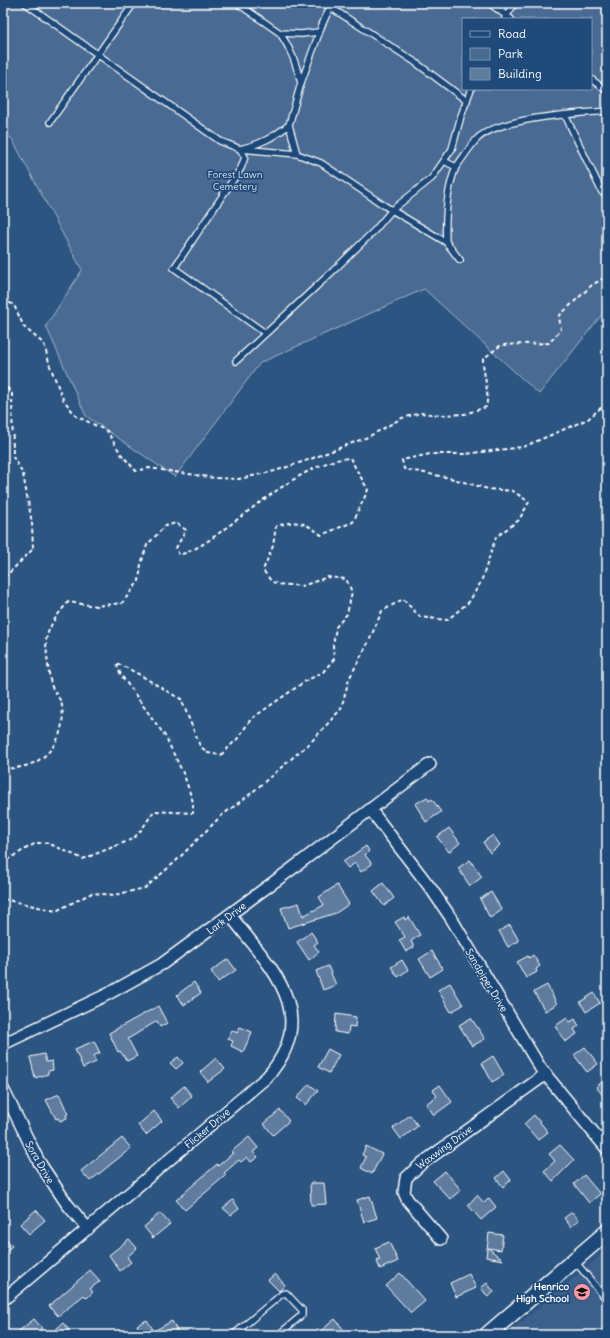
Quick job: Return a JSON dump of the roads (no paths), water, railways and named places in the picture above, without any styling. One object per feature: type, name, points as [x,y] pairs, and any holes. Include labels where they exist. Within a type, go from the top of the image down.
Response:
[{"type":"main road","points":[[487,1335],[607,1232]]},
{"type":"street","name":"Lark Drive","points":[[3,1044],[108,994],[143,975],[192,943],[430,764]]},
{"type":"street","name":"Sandpiper Drive","points":[[370,809],[432,890],[451,918],[546,1074],[607,1149]]},
{"type":"street","name":"Flicker Drive","points":[[3,1300],[267,1077],[284,1054],[290,1035],[292,1019],[288,998],[278,978],[230,915]]},
{"type":"street","name":"Waxwing Drive","points":[[442,1239],[407,1199],[403,1186],[408,1174],[546,1074]]},
{"type":"street","name":"Sora Drive","points":[[3,1088],[39,1162],[67,1204],[88,1229]]},
{"type":"lane","points":[[25,3],[220,141],[240,149],[297,154],[321,163],[392,210],[446,242],[460,260]]},
{"type":"lane","points":[[50,122],[134,3]]},
{"type":"lane","points":[[237,3],[280,34],[287,43],[296,62],[301,83]]},
{"type":"lane","points":[[489,3],[508,18],[515,3]]},
{"type":"lane","points":[[297,154],[289,125],[301,83],[319,32],[331,5],[415,62],[467,101]]},
{"type":"lane","points":[[280,34],[319,32]]},
{"type":"lane","points":[[592,80],[607,90]]},
{"type":"lane","points":[[236,361],[333,271],[375,230],[392,210],[432,178],[452,149],[461,116],[471,90]]},
{"type":"lane","points":[[446,242],[447,201],[450,179],[456,167],[479,137],[499,126],[565,115],[607,111]]},
{"type":"lane","points":[[565,115],[602,192]]},
{"type":"lane","points":[[240,149],[261,144],[275,136],[289,125]]},
{"type":"lane","points":[[240,149],[245,157],[241,168],[174,268],[265,333]]},
{"type":"lane","points":[[444,161],[456,167]]},
{"type":"lane","points":[[574,1260],[607,1300]]},
{"type":"lane","points":[[233,1335],[282,1294],[286,1293],[302,1310],[302,1315],[278,1335]]},
{"type":"place","name":"Henrico High School","points":[[582,1292]]},
{"type":"park label","name":"Forest Lawn Cemetery","points":[[235,180]]}]
